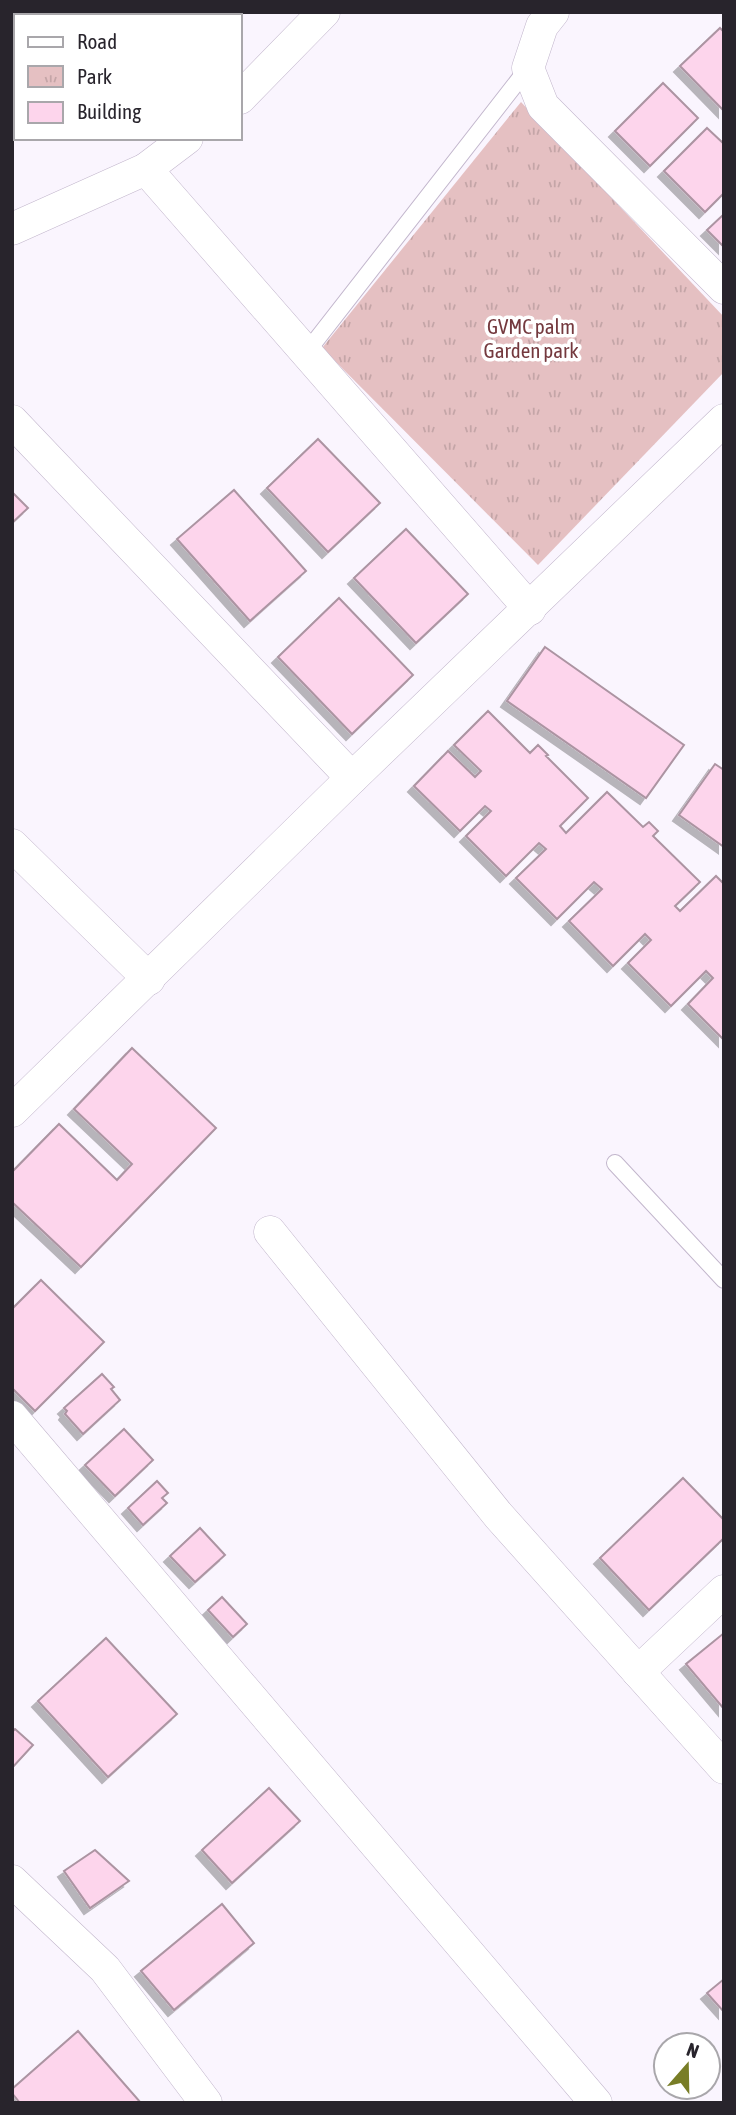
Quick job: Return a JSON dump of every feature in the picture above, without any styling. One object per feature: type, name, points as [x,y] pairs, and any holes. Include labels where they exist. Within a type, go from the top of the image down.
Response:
[{"type":"street","points":[[242,96],[324,12]]},
{"type":"street","points":[[552,12],[542,26],[528,68],[543,106],[724,288]]},
{"type":"street","points":[[12,229],[146,169],[184,140]]},
{"type":"street","points":[[146,169],[530,609]]},
{"type":"street","points":[[12,1111],[352,778],[724,420]]},
{"type":"street","points":[[12,422],[352,778]]},
{"type":"street","points":[[12,845],[149,979]]},
{"type":"street","points":[[270,1232],[498,1515],[724,1768]]},
{"type":"street","points":[[12,1417],[596,2103]]},
{"type":"street","points":[[638,1672],[724,1591]]},
{"type":"street","points":[[12,1881],[105,1969],[206,2103]]},
{"type":"lane","points":[[306,353],[528,68]]},
{"type":"lane","points":[[615,1163],[724,1280]]},
{"type":"green space","name":"GVMC palm Garden park","points":[[521,102],[724,317],[724,372],[538,565],[322,348]]},
{"type":"building","points":[[720,28],[724,32],[724,111],[680,66]]},
{"type":"building","points":[[663,83],[698,118],[650,166],[615,131]]},
{"type":"building","points":[[707,128],[724,144],[724,193],[705,212],[664,171]]},
{"type":"building","points":[[724,214],[724,247],[707,230]]},
{"type":"building","points":[[318,439],[380,503],[328,552],[267,488]]},
{"type":"building","points":[[234,490],[306,571],[250,621],[177,539]]},
{"type":"building","points":[[12,492],[28,508],[12,523]]},
{"type":"building","points":[[406,529],[468,594],[416,643],[354,578]]},
{"type":"building","points":[[339,598],[413,675],[352,734],[278,657]]},
{"type":"building","points":[[545,647],[684,745],[646,798],[507,701]]},
{"type":"building","points":[[488,711],[530,753],[538,745],[588,798],[560,826],[566,833],[607,792],[643,827],[649,822],[658,831],[653,836],[700,882],[675,906],[680,911],[716,876],[724,884],[724,1040],[688,1004],[713,978],[706,971],[671,1006],[628,963],[651,940],[645,934],[613,966],[569,921],[602,889],[594,882],[557,919],[516,878],[546,849],[539,843],[506,876],[466,836],[491,811],[485,806],[460,831],[414,786],[448,751],[475,777],[481,771],[454,745]]},
{"type":"building","points":[[715,764],[724,770],[724,847],[679,815]]},
{"type":"building","points":[[132,1048],[216,1128],[81,1267],[12,1202],[12,1172],[59,1124],[117,1180],[132,1164],[74,1109]]},
{"type":"building","points":[[41,1280],[104,1342],[35,1411],[12,1388],[12,1309]]},
{"type":"building","points":[[102,1374],[114,1387],[111,1389],[120,1400],[83,1434],[65,1414],[67,1411],[64,1408]]},
{"type":"building","points":[[124,1429],[153,1460],[115,1496],[85,1465]]},
{"type":"building","points":[[683,1478],[724,1520],[724,1538],[649,1610],[600,1558]]},
{"type":"building","points":[[157,1481],[168,1493],[162,1498],[167,1503],[143,1525],[128,1508]]},
{"type":"building","points":[[200,1528],[225,1555],[195,1582],[170,1556]]},
{"type":"building","points":[[222,1597],[247,1624],[233,1637],[208,1610]]},
{"type":"building","points":[[724,1633],[724,1709],[686,1664]]},
{"type":"building","points":[[106,1638],[177,1714],[108,1777],[38,1701]]},
{"type":"building","points":[[15,1729],[33,1745],[12,1768],[12,1732]]},
{"type":"building","points":[[269,1788],[300,1821],[232,1883],[202,1850]]},
{"type":"building","points":[[95,1850],[129,1881],[90,1908],[64,1871]]},
{"type":"building","points":[[222,1904],[254,1943],[174,2010],[141,1971]]},
{"type":"building","points":[[724,1979],[724,2012],[707,1993]]},
{"type":"building","points":[[78,2031],[141,2103],[20,2103],[12,2089]]}]
